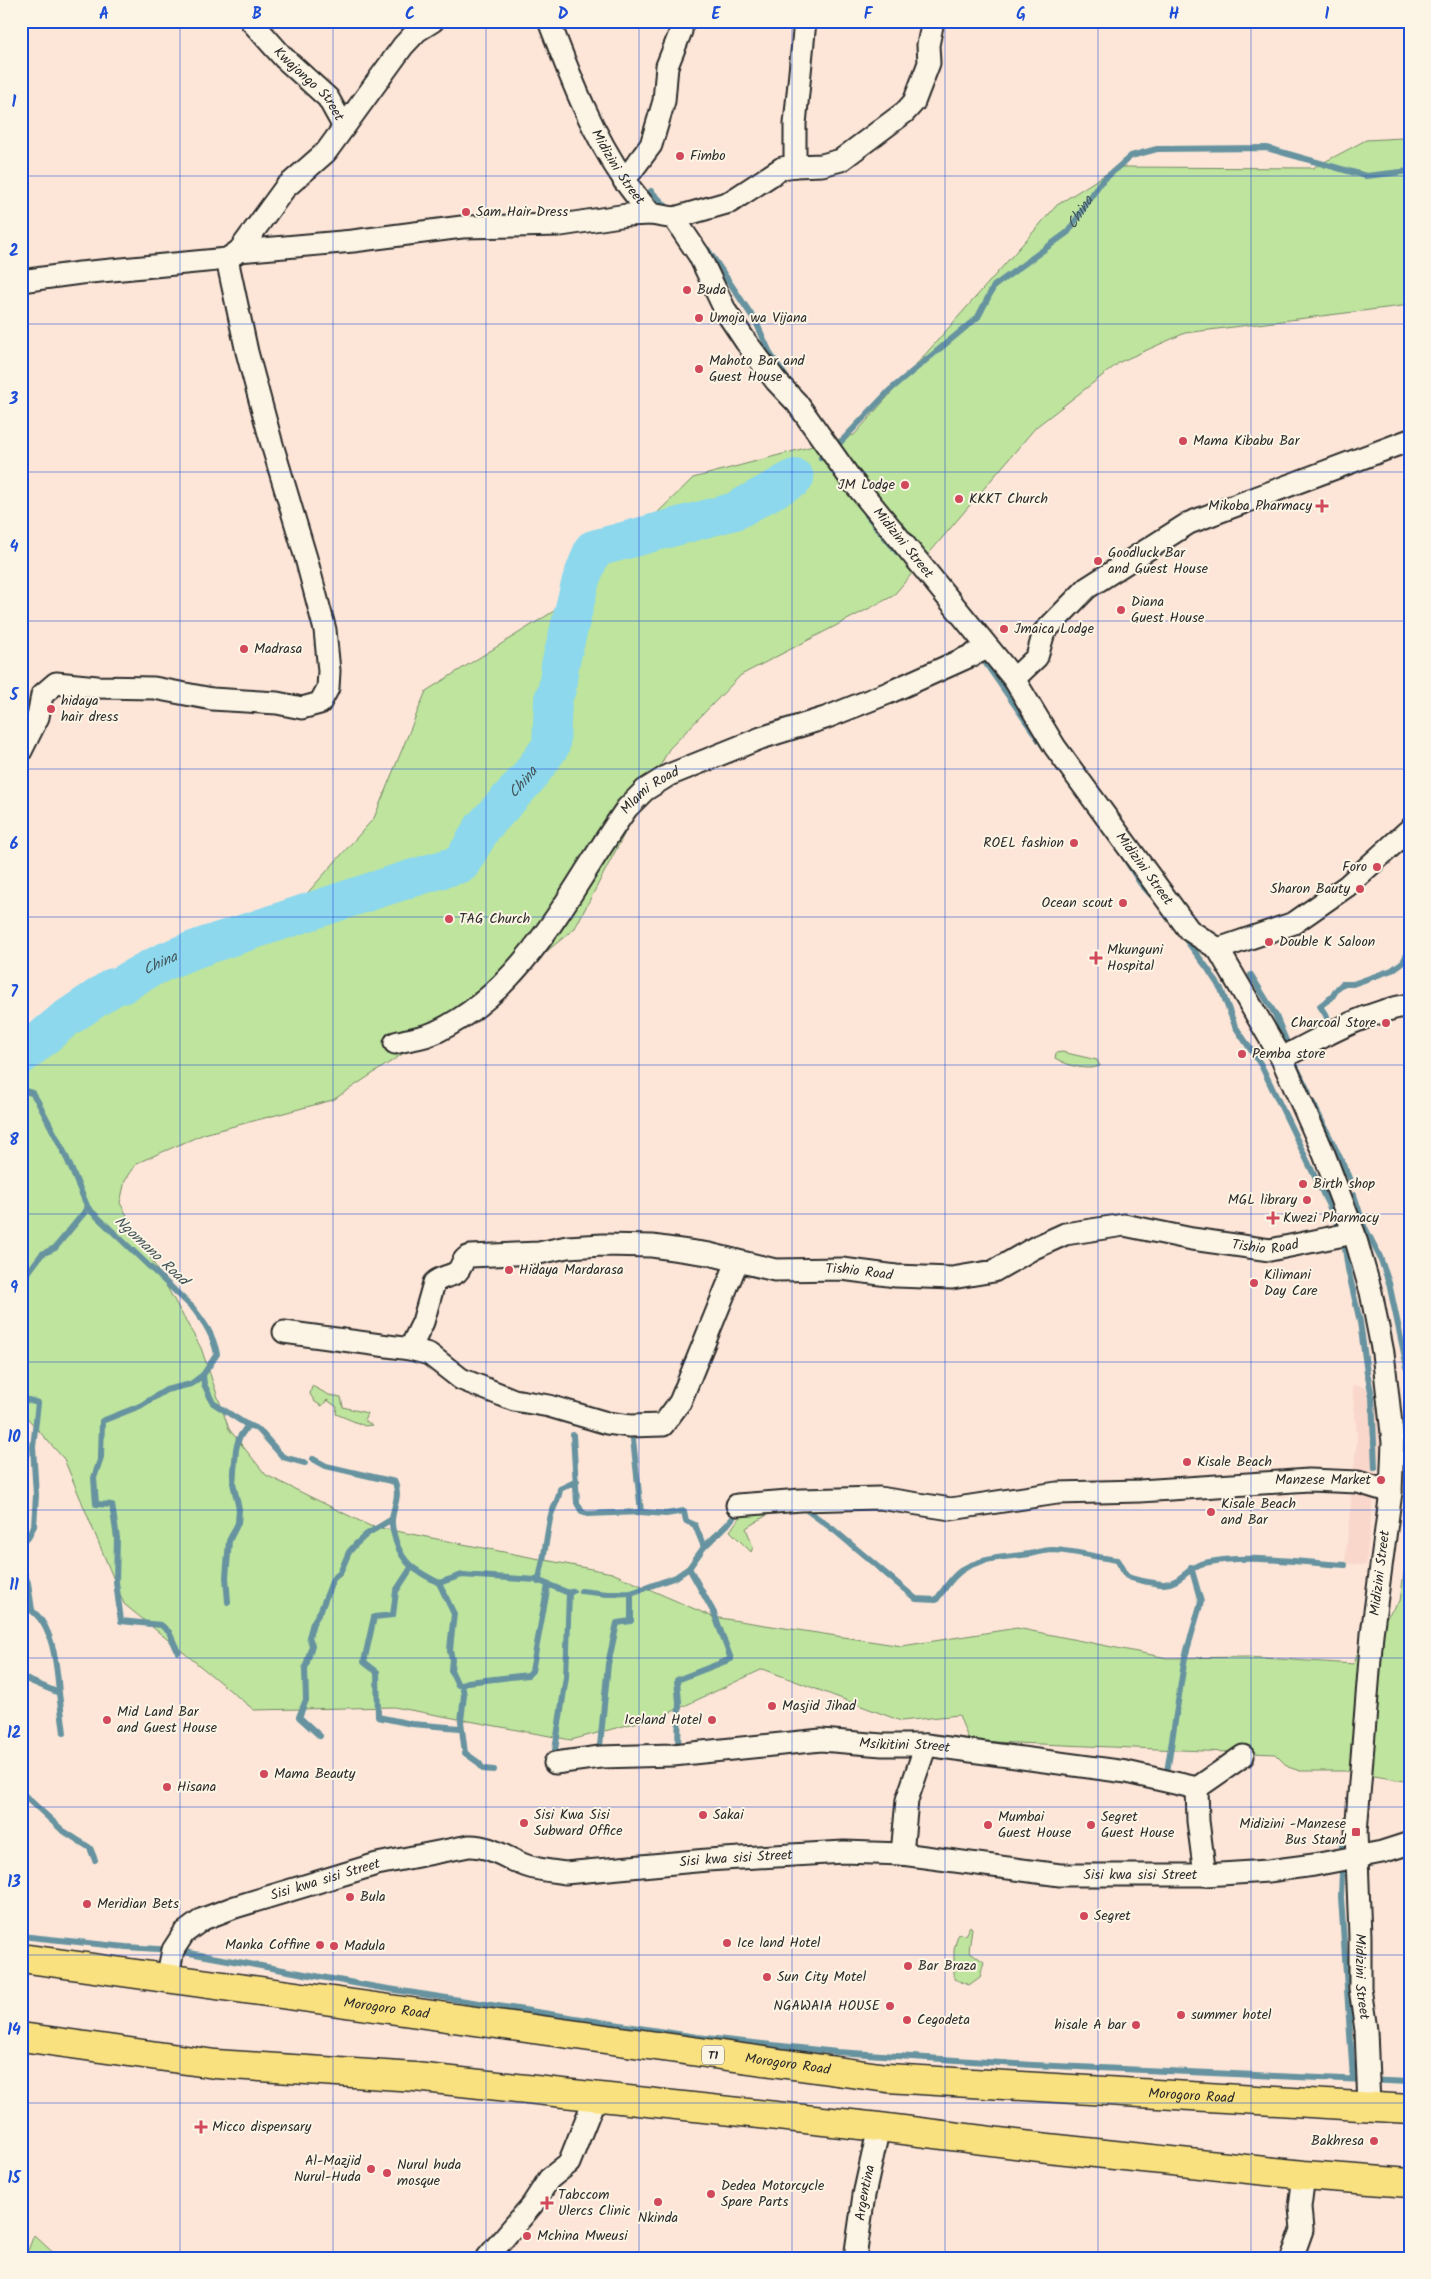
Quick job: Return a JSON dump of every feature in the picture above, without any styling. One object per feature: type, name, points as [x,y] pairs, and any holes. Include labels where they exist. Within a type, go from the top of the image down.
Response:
[{"type":"highway","name":"Morogoro Road","points":[[21,1958],[887,2078],[1410,2109]]},
{"type":"highway","points":[[21,2036],[215,2064],[415,2077],[1304,2175],[1410,2183]]},
{"type":"street","name":"Kwajongo Street","points":[[252,21],[284,58],[328,98],[344,127]]},
{"type":"street","points":[[21,751],[38,718],[42,694],[56,683],[97,688],[154,688],[212,699],[278,702],[302,708],[320,703],[328,688],[329,671],[326,630],[268,432],[247,352],[233,255],[285,188],[326,152],[403,46],[417,32],[433,21]]},
{"type":"street","name":"Midizini Street","points":[[549,21],[574,86],[590,121],[624,181],[651,214],[674,218],[699,255],[726,312],[746,342],[776,381],[797,403],[850,478],[1014,680],[1055,747],[1189,930],[1218,949],[1282,1058],[1324,1154],[1354,1233],[1371,1292],[1383,1352],[1393,1442],[1391,1492],[1372,1634],[1358,1804],[1357,1857],[1360,1988],[1366,2030],[1369,2106]]},
{"type":"street","points":[[624,181],[651,145],[664,101],[666,66],[681,31],[682,21]]},
{"type":"street","points":[[795,166],[795,124],[805,21]]},
{"type":"street","points":[[674,218],[730,202],[782,168],[822,165],[841,160],[905,112],[914,102],[929,63],[928,45],[933,21]]},
{"type":"street","points":[[21,281],[462,227],[561,225],[627,215],[651,214]]},
{"type":"street","points":[[1014,680],[1037,657],[1044,632],[1087,588],[1189,523],[1410,440]]},
{"type":"street","name":"Mlami Road","points":[[395,1043],[434,1033],[443,1028],[464,1016],[511,978],[535,947],[622,815],[645,790],[670,775],[761,738],[825,718],[879,697],[988,648]]},
{"type":"street","points":[[1218,949],[1294,923],[1318,908],[1347,886],[1410,829]]},
{"type":"street","points":[[1282,1058],[1332,1032],[1395,1007],[1410,1005]]},
{"type":"street","name":"Tishio Road","points":[[410,1349],[423,1322],[434,1283],[456,1272],[464,1259],[470,1256],[538,1253],[566,1247],[603,1245],[652,1246],[709,1254],[775,1270],[842,1269],[896,1276],[952,1278],[994,1271],[1034,1248],[1065,1234],[1124,1225],[1192,1239],[1270,1250],[1354,1233]]},
{"type":"street","points":[[284,1332],[410,1349],[429,1354],[461,1379],[514,1400],[549,1406],[607,1423],[630,1426],[664,1425],[680,1402],[738,1262]]},
{"type":"street","points":[[737,1505],[801,1500],[879,1498],[951,1509],[1057,1493],[1165,1490],[1309,1480],[1358,1482],[1391,1492]]},
{"type":"street","name":"Msikitini Street","points":[[555,1763],[600,1757],[672,1755],[821,1740],[882,1746],[926,1744],[1126,1772],[1197,1788]]},
{"type":"street","points":[[902,1854],[907,1800],[926,1744]]},
{"type":"street","points":[[1206,1875],[1198,1821],[1197,1788],[1243,1756]]},
{"type":"street","name":"Sisi kwa sisi Street","points":[[167,1978],[173,1950],[184,1933],[203,1919],[235,1907],[378,1864],[469,1846],[481,1846],[526,1866],[565,1873],[707,1860],[844,1852],[902,1854],[1060,1875],[1206,1875],[1268,1871],[1357,1857],[1410,1843]]},
{"type":"street","points":[[488,2258],[532,2205],[549,2179],[569,2163],[595,2098]]},
{"type":"street","name":"Argentina","points":[[855,2258],[864,2195],[879,2127]]},
{"type":"street","points":[[1292,2258],[1302,2230],[1300,2207],[1304,2175]]},
{"type":"shaded area","name":"Manzese Market","points":[[1352,1385],[1370,1388],[1385,1433],[1375,1473],[1410,1475],[1410,1488],[1376,1491],[1372,1509],[1366,1566],[1345,1563],[1357,1436]]},
{"type":"green space","points":[[1410,139],[1410,305],[1185,333],[1120,362],[1036,427],[893,596],[741,675],[669,749],[575,928],[505,986],[333,1100],[204,1134],[137,1163],[125,1181],[120,1203],[201,1348],[229,1429],[266,1475],[370,1526],[612,1573],[713,1617],[902,1646],[1017,1628],[1167,1658],[1247,1657],[1354,1664],[1358,1651],[1400,1601],[1410,1530],[1410,1782],[1345,1771],[1300,1771],[1288,1767],[1275,1754],[969,1741],[959,1715],[901,1721],[763,1669],[665,1715],[571,1740],[394,1707],[254,1710],[124,1604],[64,1459],[21,1411],[21,1028],[286,917],[374,818],[426,691],[562,606],[693,478],[854,435],[1057,205],[1117,167],[1313,168],[1366,140]]},
{"type":"green space","points":[[1062,1052],[1097,1060],[1100,1066],[1089,1068],[1077,1067],[1055,1058],[1056,1053]]},
{"type":"green space","points":[[312,1386],[329,1395],[341,1397],[343,1407],[367,1413],[364,1420],[372,1425],[365,1426],[336,1414],[337,1407],[327,1400],[322,1406],[315,1402],[310,1394]]},
{"type":"green space","points":[[772,1512],[746,1528],[753,1547],[751,1552],[730,1531],[742,1514]]},
{"type":"green space","points":[[970,1926],[972,1928],[969,1951],[984,1962],[980,1977],[969,1985],[954,1979],[954,1950],[958,1934],[965,1935]]},
{"type":"green space","points":[[34,2235],[59,2258],[25,2258]]},
{"type":"waterway","name":"China","points":[[821,458],[835,448],[890,390],[978,317],[994,286],[1068,232],[1100,183],[1131,156],[1157,149],[1267,148],[1366,176],[1410,171]]},
{"type":"waterway","points":[[651,191],[671,211]]},
{"type":"waterway","points":[[708,250],[756,322],[771,355],[788,380]]},
{"type":"waterway","name":"China","points":[[122,985],[155,966],[210,944],[387,886],[461,864],[483,827],[527,779],[551,746],[553,699],[557,689],[560,665],[581,580],[593,549],[735,511],[795,478]]},
{"type":"waterway","points":[[867,515],[897,552]]},
{"type":"waterway","points":[[980,655],[1044,747]]},
{"type":"waterway","points":[[1122,854],[1140,883],[1151,895]]},
{"type":"waterway","points":[[1183,936],[1221,989],[1235,1026],[1261,1065],[1343,1235],[1348,1269],[1360,1322],[1367,1373]]},
{"type":"waterway","points":[[1319,1029],[1324,1026],[1327,1017],[1320,1006],[1332,997],[1342,984],[1353,984],[1392,970],[1403,962],[1410,948]]},
{"type":"waterway","points":[[1251,975],[1275,1014],[1289,1048],[1291,1047]]},
{"type":"waterway","name":"China","points":[[21,1056],[64,1020],[113,987]]},
{"type":"waterway","points":[[1296,1066],[1309,1093]]},
{"type":"waterway","name":"Ngomano Road","points":[[21,1090],[32,1093],[37,1100],[65,1154],[88,1208],[193,1308],[205,1324],[217,1354],[203,1375],[204,1384],[213,1403],[244,1423],[259,1430],[283,1457],[305,1463]]},
{"type":"waterway","points":[[1313,1103],[1350,1178]]},
{"type":"waterway","points":[[1354,1195],[1364,1226],[1380,1257],[1389,1283],[1410,1381]]},
{"type":"waterway","points":[[21,1282],[42,1254],[55,1248],[88,1208]]},
{"type":"waterway","points":[[178,1652],[169,1632],[161,1625],[121,1621],[116,1582],[117,1538],[112,1505],[96,1504],[94,1478],[101,1457],[102,1421],[140,1406],[166,1390],[191,1384],[203,1375]]},
{"type":"waterway","points":[[1368,1376],[1372,1397],[1375,1468]]},
{"type":"waterway","points":[[21,1398],[38,1403],[33,1447],[36,1495],[34,1526],[28,1537],[21,1542]]},
{"type":"waterway","points":[[228,1602],[226,1577],[229,1541],[238,1523],[239,1509],[233,1483],[236,1449],[239,1438],[248,1425]]},
{"type":"waterway","points":[[632,1430],[641,1512],[666,1514],[684,1511],[686,1521],[695,1525],[704,1547]]},
{"type":"waterway","points":[[573,1435],[577,1503],[582,1512],[587,1514],[641,1512]]},
{"type":"waterway","points":[[313,1459],[326,1466],[395,1482],[397,1496],[392,1525],[396,1542],[408,1563],[439,1583],[462,1575],[537,1580],[569,1593],[573,1591]]},
{"type":"waterway","points":[[538,1582],[550,1519],[560,1489],[577,1481]]},
{"type":"waterway","points":[[804,1508],[834,1530],[916,1599],[936,1600],[962,1570],[975,1564],[990,1559],[1050,1550],[1117,1560],[1127,1576],[1145,1582],[1164,1584],[1175,1581],[1199,1565],[1221,1560],[1256,1559],[1345,1565]]},
{"type":"waterway","points":[[581,1591],[607,1594],[631,1593],[676,1577],[689,1568],[704,1547],[728,1524],[739,1510]]},
{"type":"waterway","points":[[320,1736],[299,1717],[306,1700],[305,1669],[312,1645],[309,1637],[313,1623],[321,1610],[333,1579],[340,1573],[349,1552],[367,1534],[392,1519]]},
{"type":"waterway","points":[[21,1564],[28,1583],[32,1610]]},
{"type":"waterway","points":[[1167,1772],[1185,1657],[1201,1602],[1191,1567]]},
{"type":"waterway","points":[[411,1568],[396,1591],[393,1615],[374,1617],[364,1662],[377,1672],[378,1717],[412,1724],[460,1728]]},
{"type":"waterway","points":[[678,1749],[679,1702],[677,1680],[731,1659],[714,1613],[689,1568]]},
{"type":"waterway","points":[[439,1583],[454,1614],[450,1651],[452,1659],[451,1670],[458,1685],[462,1685]]},
{"type":"waterway","points":[[494,1770],[483,1769],[479,1763],[465,1753],[461,1721],[464,1695],[462,1685],[468,1682],[528,1675],[532,1671],[548,1585]]},
{"type":"waterway","points":[[555,1750],[566,1677],[569,1593]]},
{"type":"waterway","points":[[600,1746],[608,1664],[617,1623],[631,1621],[631,1593]]},
{"type":"waterway","points":[[21,1606],[32,1611],[47,1630],[55,1656],[59,1693]]},
{"type":"waterway","points":[[21,1677],[59,1693],[64,1733]]},
{"type":"waterway","points":[[21,1792],[62,1830],[90,1848],[95,1860]]},
{"type":"waterway","points":[[1341,1837],[1343,1855]]},
{"type":"waterway","points":[[1342,1871],[1341,1897],[1353,2079]]},
{"type":"waterway","points":[[21,1936],[173,1950],[376,1987],[697,2037],[837,2052],[1033,2065],[1410,2082]]},
{"type":"place","name":"Fimbo","points":[[680,156]]},
{"type":"place","name":"Sam Hair Dress","points":[[466,212]]},
{"type":"place","name":"Buda","points":[[687,290]]},
{"type":"place","name":"Umoja wa Vijana","points":[[699,318]]},
{"type":"place","name":"Mahoto Bar and Guest House","points":[[699,369]]},
{"type":"place","name":"Mama Kibabu Bar","points":[[1183,441]]},
{"type":"place","name":"JM Lodge","points":[[905,485]]},
{"type":"place","name":"KKKT Church","points":[[959,499]]},
{"type":"place","name":"Mikoba Pharmacy","points":[[1322,506]]},
{"type":"place","name":"Goodluck Bar and Guest House","points":[[1098,561]]},
{"type":"place","name":"Diana Guest House","points":[[1121,610]]},
{"type":"place","name":"Jmaica Lodge","points":[[1004,629]]},
{"type":"place","name":"Madrasa","points":[[244,649]]},
{"type":"place","name":"hidaya hair dress","points":[[51,709]]},
{"type":"place","name":"ROEL fashion","points":[[1074,843]]},
{"type":"place","name":"Foro","points":[[1377,867]]},
{"type":"place","name":"Sharon Bauty","points":[[1360,889]]},
{"type":"place","name":"Ocean scout","points":[[1123,903]]},
{"type":"place","name":"TAG Church","points":[[449,919]]},
{"type":"place","name":"Double K Saloon","points":[[1269,942]]},
{"type":"place","name":"Mkunguni Hospital","points":[[1096,958]]},
{"type":"place","name":"Charcoal Store","points":[[1386,1023]]},
{"type":"place","name":"Pemba store","points":[[1242,1054]]},
{"type":"place","name":"Birth shop","points":[[1303,1184]]},
{"type":"place","name":"MGL library","points":[[1307,1200]]},
{"type":"place","name":"Kwezi Pharmacy","points":[[1273,1218]]},
{"type":"place","name":"Hidaya Mardarasa","points":[[509,1270]]},
{"type":"place","name":"Kilimani Day Care","points":[[1254,1283]]},
{"type":"place","name":"Kisale Beach","points":[[1187,1462]]},
{"type":"place","name":"Manzese Market","points":[[1381,1480]]},
{"type":"place","name":"Kisale Beach and Bar","points":[[1211,1512]]},
{"type":"place","name":"Masjid Jihad","points":[[772,1706]]},
{"type":"place","name":"Mid Land Bar and Guest House","points":[[107,1720]]},
{"type":"place","name":"Iceland Hotel","points":[[712,1720]]},
{"type":"place","name":"Mama Beauty","points":[[264,1774]]},
{"type":"place","name":"Hisana","points":[[167,1787]]},
{"type":"place","name":"Sakai","points":[[703,1815]]},
{"type":"place","name":"Sisi Kwa Sisi Subward Office","points":[[524,1823]]},
{"type":"place","name":"Mumbai Guest House","points":[[988,1825]]},
{"type":"place","name":"Segret Guest House","points":[[1091,1825]]},
{"type":"place","name":"Midizini -Manzese Bus Stand","points":[[1356,1832]]},
{"type":"place","name":"Bula","points":[[350,1897]]},
{"type":"place","name":"Meridian Bets","points":[[87,1904]]},
{"type":"place","name":"Segret","points":[[1084,1916]]},
{"type":"place","name":"Ice land Hotel","points":[[727,1943]]},
{"type":"place","name":"Manka Coffine","points":[[320,1945]]},
{"type":"place","name":"Madula","points":[[334,1946]]},
{"type":"place","name":"Bar Braza","points":[[908,1966]]},
{"type":"place","name":"Sun City Motel","points":[[767,1977]]},
{"type":"place","name":"NGAWAIA HOUSE","points":[[890,2006]]},
{"type":"place","name":"summer hotel","points":[[1181,2015]]},
{"type":"place","name":"Cegodeta","points":[[907,2020]]},
{"type":"place","name":"hisale A bar","points":[[1136,2025]]},
{"type":"place","name":"Micco dispensary","points":[[201,2127]]},
{"type":"place","name":"Bakhresa","points":[[1374,2141]]},
{"type":"place","name":"Al-Mazjid Nurul-Huda","points":[[371,2169]]},
{"type":"place","name":"Nurul huda mosque","points":[[387,2173]]},
{"type":"place","name":"Dedea Motorcycle Spare Parts","points":[[711,2194]]},
{"type":"place","name":"Nkinda","points":[[658,2202]]},
{"type":"place","name":"Tabccom Ulercs Clinic","points":[[547,2203]]},
{"type":"place","name":"Mchina Mweusi","points":[[527,2236]]}]
